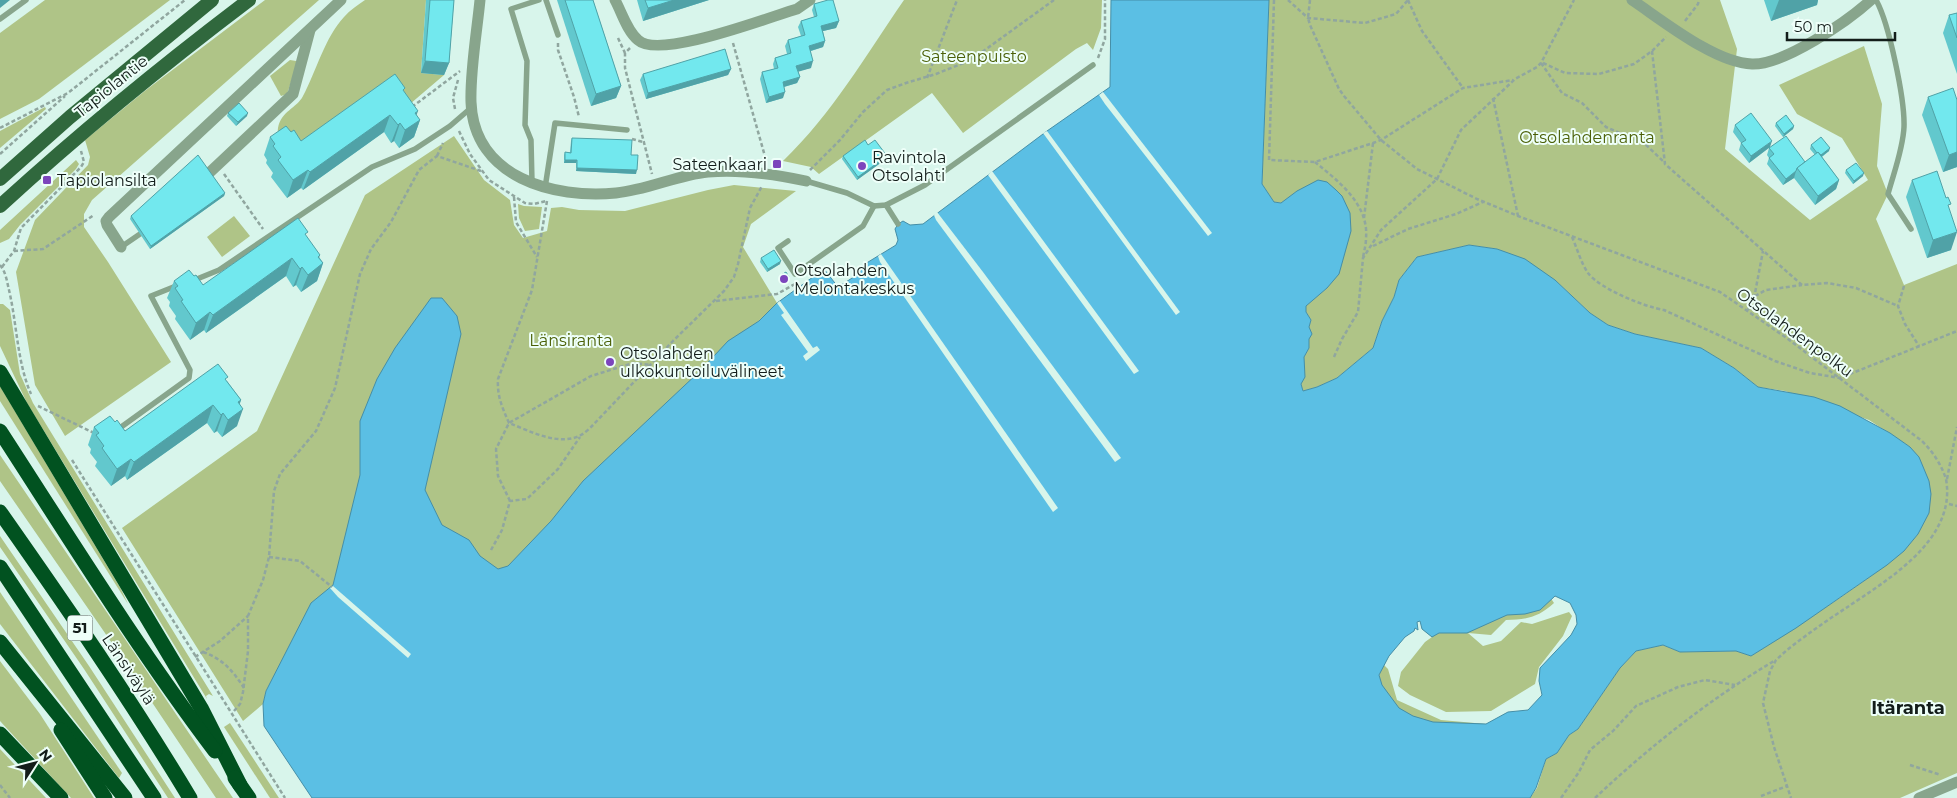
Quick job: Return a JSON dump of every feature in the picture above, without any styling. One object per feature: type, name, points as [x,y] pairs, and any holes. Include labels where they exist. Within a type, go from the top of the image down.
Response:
[{"type":"highway","points":[[0,372],[201,708],[240,785]]},
{"type":"highway","points":[[0,431],[82,559],[249,798]]},
{"type":"highway","name":"Länsiväylä","points":[[0,512],[67,608],[158,745],[190,798]]},
{"type":"highway","name":"51","points":[[0,567],[47,634],[154,798]]},
{"type":"highway","points":[[0,642],[125,798]]},
{"type":"highway","points":[[31,682],[105,798]]},
{"type":"highway","points":[[0,734],[61,798]]},
{"type":"highway","points":[[158,745],[199,798]]},
{"type":"main road","name":"Tapiolantie","points":[[0,179],[70,117],[212,0]]},
{"type":"main road","name":"Tapiolantie","points":[[0,206],[133,90],[249,0]]},
{"type":"street","points":[[121,247],[106,221],[114,212],[341,0]]},
{"type":"street","points":[[480,0],[472,78],[474,122],[490,152],[504,167],[532,184],[577,193],[616,193],[706,172],[723,171],[807,177]]},
{"type":"street","points":[[615,0],[632,34],[647,46],[659,47],[688,43],[797,9],[810,0]]},
{"type":"street","points":[[1632,0],[1721,56],[1752,64],[1763,63],[1809,44],[1856,14],[1871,0]]},
{"type":"street","points":[[208,174],[293,94],[310,29]]},
{"type":"street","points":[[1919,798],[1952,779]]},
{"type":"lane","points":[[0,19],[26,0]]},
{"type":"lane","points":[[532,184],[532,140],[525,125],[528,61],[511,9],[539,0]]},
{"type":"lane","points":[[546,0],[558,35]]},
{"type":"lane","points":[[1876,0],[1888,34],[1903,110],[1902,142],[1888,194],[1911,229]]},
{"type":"lane","points":[[807,177],[874,206],[886,205],[925,185],[1093,65]]},
{"type":"lane","points":[[110,435],[187,381],[190,375],[190,370],[151,296],[210,275],[372,167],[415,149],[450,126],[472,108]]},
{"type":"lane","points":[[545,188],[555,123],[627,130]]},
{"type":"lane","points":[[886,205],[898,224]]},
{"type":"lane","points":[[788,241],[778,248],[795,274],[863,226],[874,206]]},
{"type":"lane","points":[[121,247],[140,234]]},
{"type":"path","points":[[0,154],[68,93],[185,0]]},
{"type":"path","points":[[927,78],[958,0]]},
{"type":"path","points":[[1046,0],[1049,3]]},
{"type":"path","points":[[807,177],[878,97],[896,86],[927,78],[971,60],[1054,0]]},
{"type":"path","points":[[1093,65],[1105,39],[1105,0]]},
{"type":"path","points":[[1274,0],[1269,160],[1314,162],[1373,143],[1381,140],[1463,88],[1515,79]]},
{"type":"path","points":[[1288,0],[1308,18],[1366,22],[1396,14],[1408,0],[1422,31],[1463,88]]},
{"type":"path","name":"Otsolahdenpolku","points":[[1310,0],[1308,18],[1315,39],[1339,89],[1381,140],[1417,169],[1484,202],[1518,216],[1720,292],[1748,310],[1840,378],[1928,446],[1939,461],[1946,482],[1948,504],[1937,533],[1913,560],[1890,579],[1802,638],[1776,660],[1770,671],[1764,712],[1791,798]]},
{"type":"path","points":[[1362,258],[1372,247],[1381,230],[1437,179],[1461,130],[1515,79],[1541,63],[1574,0]]},
{"type":"path","points":[[1541,63],[1565,73],[1599,74],[1634,64],[1652,51],[1676,29],[1698,4],[1699,0]]},
{"type":"path","points":[[729,30],[767,163]]},
{"type":"path","points":[[558,35],[558,50],[574,97],[581,126]]},
{"type":"path","points":[[638,40],[625,53],[625,68],[655,185]]},
{"type":"path","points":[[1652,51],[1665,164]]},
{"type":"path","points":[[1541,63],[1562,93],[1582,103],[1606,127],[1645,144],[1665,164],[1802,285]]},
{"type":"path","points":[[406,112],[463,69]]},
{"type":"path","points":[[0,128],[68,93]]},
{"type":"path","points":[[1493,98],[1518,216]]},
{"type":"path","points":[[1334,357],[1358,312],[1362,258],[1367,237],[1364,219],[1373,143]]},
{"type":"path","points":[[34,398],[28,385],[12,304],[1,266],[14,251],[21,228],[81,167],[84,162],[80,149]]},
{"type":"path","points":[[234,711],[240,704],[244,688],[248,651],[248,616],[269,557],[274,491],[280,474],[316,431],[335,388],[360,274],[371,249],[391,222],[419,170],[437,156],[481,171]]},
{"type":"path","points":[[1314,162],[1345,186],[1364,219]]},
{"type":"path","points":[[218,165],[268,237]]},
{"type":"path","points":[[510,502],[527,499],[558,469],[581,435],[594,425],[650,365],[715,302],[734,277],[750,208],[764,182]]},
{"type":"path","points":[[514,197],[516,222],[537,257]]},
{"type":"path","points":[[547,201],[532,290],[498,378],[497,393],[509,423],[557,439],[568,439],[581,435]]},
{"type":"path","points":[[1372,247],[1408,229],[1456,214],[1484,202]]},
{"type":"path","points":[[14,251],[43,249],[94,215],[106,221]]},
{"type":"path","points":[[1572,237],[1587,271],[1598,283],[1652,308],[1664,310],[1775,361],[1810,373],[1840,378],[1957,331]]},
{"type":"path","points":[[1748,310],[1754,296],[1763,251]]},
{"type":"path","points":[[715,302],[777,294],[789,289],[796,283],[795,274]]},
{"type":"path","points":[[1754,296],[1766,290],[1826,283],[1856,288],[1898,306]]},
{"type":"path","points":[[1904,286],[1898,306],[1905,324],[1920,346]]},
{"type":"path","points":[[491,550],[502,530],[510,502],[498,476],[496,449],[509,423],[591,376],[633,363],[650,365]]},
{"type":"path","points":[[42,413],[37,405],[97,434],[110,435]]},
{"type":"path","points":[[1946,482],[1957,427]]},
{"type":"path","points":[[68,455],[285,798]]},
{"type":"path","points":[[1948,504],[1957,506]]},
{"type":"path","points":[[269,557],[300,562],[332,587]]},
{"type":"path","points":[[195,657],[220,641],[248,616]]},
{"type":"path","points":[[203,652],[213,655],[229,666],[244,688]]},
{"type":"path","points":[[1595,798],[1632,763],[1735,686],[1776,660]]},
{"type":"path","points":[[1561,798],[1579,772],[1590,750],[1613,731],[1636,706],[1678,686],[1705,680],[1735,686]]},
{"type":"path","points":[[1910,765],[1952,779]]},
{"type":"path","points":[[0,784],[10,798]]},
{"type":"path","points":[[1761,796],[1787,786]]},
{"type":"green space","points":[[45,0],[170,0],[39,99],[0,119],[0,33]]},
{"type":"green space","points":[[265,0],[319,0],[92,200],[84,214],[84,227],[171,362],[65,436],[35,385],[16,272],[35,220],[88,165],[90,157],[85,140],[146,90]]},
{"type":"green space","points":[[365,0],[426,0],[421,73],[444,75],[410,104],[295,158],[279,136],[278,128],[280,122],[303,96],[326,44],[337,25],[349,12]]},
{"type":"green space","name":"Sateenpuisto","points":[[904,0],[1102,0],[1101,28],[1093,50],[1087,43],[1076,49],[963,133],[932,93],[819,174],[811,167],[783,161],[801,143],[833,104]]},
{"type":"green space","name":"Otsolahdenranta","points":[[1269,0],[1720,0],[1737,49],[1725,149],[1810,220],[1868,180],[1842,138],[1797,114],[1779,85],[1864,46],[1882,104],[1877,166],[1888,194],[1876,219],[1904,285],[1957,264],[1957,773],[1900,798],[1530,798],[1537,788],[1546,759],[1557,753],[1569,735],[1578,729],[1620,668],[1636,651],[1663,645],[1680,652],[1737,651],[1751,656],[1844,595],[1883,567],[1901,551],[1918,534],[1910,447],[1869,420],[1785,391],[1758,387],[1734,368],[1701,348],[1635,334],[1608,325],[1590,313],[1555,280],[1497,249],[1469,245],[1417,257],[1399,280],[1373,348],[1337,378],[1303,391],[1301,384],[1304,357],[1309,348],[1311,320],[1305,306],[1327,288],[1297,191],[1282,203],[1274,202],[1262,184]]},
{"type":"green space","points":[[290,60],[296,61],[297,64],[287,94],[281,96],[270,76]]},
{"type":"green space","points":[[45,107],[46,109],[0,148],[0,131]]},
{"type":"green space","name":"Länsiranta","points":[[454,136],[484,180],[510,200],[514,225],[523,238],[547,231],[551,208],[625,211],[734,185],[796,191],[751,224],[743,247],[777,303],[508,566],[498,570],[335,577],[333,586],[327,590],[280,665],[266,691],[263,704],[243,721],[122,528],[257,431],[365,195]]},
{"type":"green space","points":[[76,160],[79,164],[76,169],[20,225],[9,239],[0,243],[0,230]]},
{"type":"green space","points":[[518,204],[542,207],[539,229],[525,231],[519,218]]},
{"type":"green space","points":[[234,216],[250,236],[222,257],[207,237]]},
{"type":"green space","points":[[0,304],[3,304],[10,310],[20,374],[33,403],[213,696],[209,694],[206,696],[207,699],[27,403],[0,346]]},
{"type":"green space","points":[[0,386],[121,589],[128,604],[0,401]]},
{"type":"green space","points":[[0,455],[233,798],[216,798],[0,481]]},
{"type":"green space","points":[[0,536],[89,666],[175,798],[168,798],[84,669],[0,547]]},
{"type":"green space","points":[[0,592],[122,773],[119,778],[0,624]]},
{"type":"green space","points":[[1550,597],[1554,603],[1537,615],[1506,620],[1491,635],[1468,633],[1483,646],[1501,641],[1521,622],[1532,624],[1569,612],[1572,616],[1563,636],[1539,667],[1535,684],[1491,711],[1446,712],[1410,695],[1398,686],[1401,672],[1425,642],[1432,637],[1422,629],[1430,630]]},
{"type":"green space","points":[[0,661],[40,714],[94,798],[71,798],[0,721]]},
{"type":"green space","points":[[1381,662],[1388,669],[1397,700],[1441,720],[1486,724],[1433,729],[1377,696]]},
{"type":"green space","points":[[230,723],[279,798],[270,798],[224,727]]},
{"type":"green space","points":[[0,749],[46,798],[0,798]]},
{"type":"water","points":[[1111,0],[1269,0],[1262,184],[1274,202],[1281,203],[1297,191],[1318,180],[1327,182],[1342,196],[1350,213],[1351,231],[1339,274],[1327,288],[1306,306],[1306,312],[1311,320],[1309,327],[1312,334],[1309,339],[1309,348],[1304,357],[1305,377],[1301,384],[1303,391],[1337,378],[1373,348],[1399,280],[1417,257],[1469,245],[1497,249],[1525,259],[1555,280],[1590,313],[1608,325],[1635,334],[1701,348],[1734,368],[1758,387],[1814,397],[1840,406],[1890,433],[1910,447],[1919,457],[1929,481],[1931,494],[1929,513],[1918,534],[1904,551],[1887,565],[1796,628],[1751,656],[1736,651],[1680,652],[1663,645],[1636,651],[1620,668],[1578,729],[1569,735],[1557,753],[1546,759],[1536,788],[1530,798],[312,798],[264,726],[263,704],[266,691],[311,603],[333,585],[360,475],[360,421],[377,379],[395,348],[431,298],[442,298],[457,316],[461,334],[425,490],[442,525],[469,540],[480,556],[498,569],[508,566],[551,521],[583,481],[700,371],[728,341],[759,321],[777,303],[824,269],[838,287],[860,273],[860,267],[896,245],[898,240],[895,229],[898,224],[903,221],[910,225],[923,224],[1047,131],[1110,87]],"holes":[[[1555,596],[1570,603],[1576,615],[1577,624],[1571,635],[1540,668],[1539,681],[1542,695],[1528,710],[1508,712],[1486,724],[1433,722],[1413,716],[1399,708],[1382,685],[1379,675],[1389,656],[1415,628],[1418,630],[1417,622],[1420,621],[1422,629],[1432,637],[1439,633],[1467,633],[1507,615],[1525,614],[1540,610]]]},
{"type":"pier","points":[[1103,92],[1212,233],[1208,236],[1105,104],[1099,95]]},
{"type":"pier","points":[[1047,131],[1180,312],[1176,315],[1043,133]]},
{"type":"pier","points":[[992,171],[1139,371],[1134,374],[988,175]]},
{"type":"pier","points":[[937,212],[1121,458],[1115,462],[936,220],[934,215]]},
{"type":"pier","points":[[881,254],[1058,508],[1053,512],[880,262],[878,256]]},
{"type":"pier","points":[[780,301],[813,348],[817,346],[820,350],[806,361],[803,356],[808,352],[781,315],[784,313],[777,303]]},
{"type":"pier","points":[[333,586],[411,654],[408,658],[338,597],[330,588]]},
{"type":"building","points":[[430,0],[454,0],[449,63],[425,61]]},
{"type":"building","points":[[565,0],[593,0],[621,86],[596,94]]},
{"type":"building","points":[[645,0],[674,0],[648,8]]},
{"type":"building","points":[[833,0],[839,21],[821,26],[825,41],[809,46],[813,61],[796,66],[800,77],[783,82],[785,92],[769,97],[762,72],[778,68],[775,58],[791,53],[788,40],[805,35],[801,21],[817,16],[814,4]]},
{"type":"building","points":[[1957,13],[1957,38],[1949,15]]},
{"type":"building","points":[[725,49],[731,69],[648,93],[643,74]]},
{"type":"building","points":[[395,74],[405,88],[403,90],[418,111],[415,113],[420,120],[405,130],[390,115],[310,172],[308,170],[293,180],[278,160],[281,157],[273,146],[275,144],[270,137],[286,126],[291,132],[294,130],[301,141]]},
{"type":"building","points":[[1953,88],[1957,100],[1957,152],[1949,155],[1928,97]]},
{"type":"building","points":[[239,103],[248,113],[238,122],[228,113]]},
{"type":"building","points":[[1751,113],[1772,141],[1751,156],[1741,143],[1746,140],[1735,125]]},
{"type":"building","points":[[1786,115],[1794,126],[1784,134],[1776,123]]},
{"type":"building","points":[[1786,136],[1805,162],[1786,179],[1769,158],[1774,154],[1769,148]]},
{"type":"building","points":[[1821,137],[1830,148],[1821,155],[1811,145]]},
{"type":"building","points":[[572,138],[632,140],[631,155],[638,155],[637,170],[577,168],[577,160],[565,160],[565,152],[571,153]]},
{"type":"building","name":"Ravintola Otsolahti","points":[[865,140],[868,145],[875,140],[887,156],[858,177],[843,156]]},
{"type":"building","points":[[1818,152],[1839,180],[1818,196],[1797,168]]},
{"type":"building","points":[[198,155],[225,193],[151,246],[131,216]]},
{"type":"building","points":[[1856,163],[1864,173],[1854,181],[1846,170]]},
{"type":"building","points":[[1937,171],[1946,198],[1948,197],[1951,204],[1948,205],[1957,232],[1933,240],[1912,180]]},
{"type":"building","points":[[298,218],[308,232],[305,234],[320,255],[318,257],[323,263],[308,275],[302,267],[300,269],[292,258],[213,315],[210,312],[196,323],[181,301],[183,300],[175,288],[178,286],[174,281],[189,270],[194,276],[196,275],[203,285]]},
{"type":"building","points":[[774,250],[781,261],[768,269],[761,258]]},
{"type":"building","points":[[786,272],[789,277],[785,280],[781,275]]},
{"type":"building","points":[[218,364],[228,377],[225,379],[241,400],[238,402],[243,409],[228,420],[213,405],[134,462],[131,459],[117,469],[102,448],[104,446],[96,435],[99,433],[94,427],[110,416],[115,422],[117,420],[125,431]]},
{"type":"place","name":"Sateenkaari","points":[[777,164]]},
{"type":"place","name":"Ravintola Otsolahti","points":[[862,166]]},
{"type":"place","name":"Tapiolansilta","points":[[47,180]]},
{"type":"place","name":"Otsolahden Melontakeskus","points":[[784,279]]},
{"type":"place","name":"Otsolahden ulkokuntoiluvälineet","points":[[610,362]]},
{"type":"district","name":"Itäranta","points":[[1908,708]]}]
